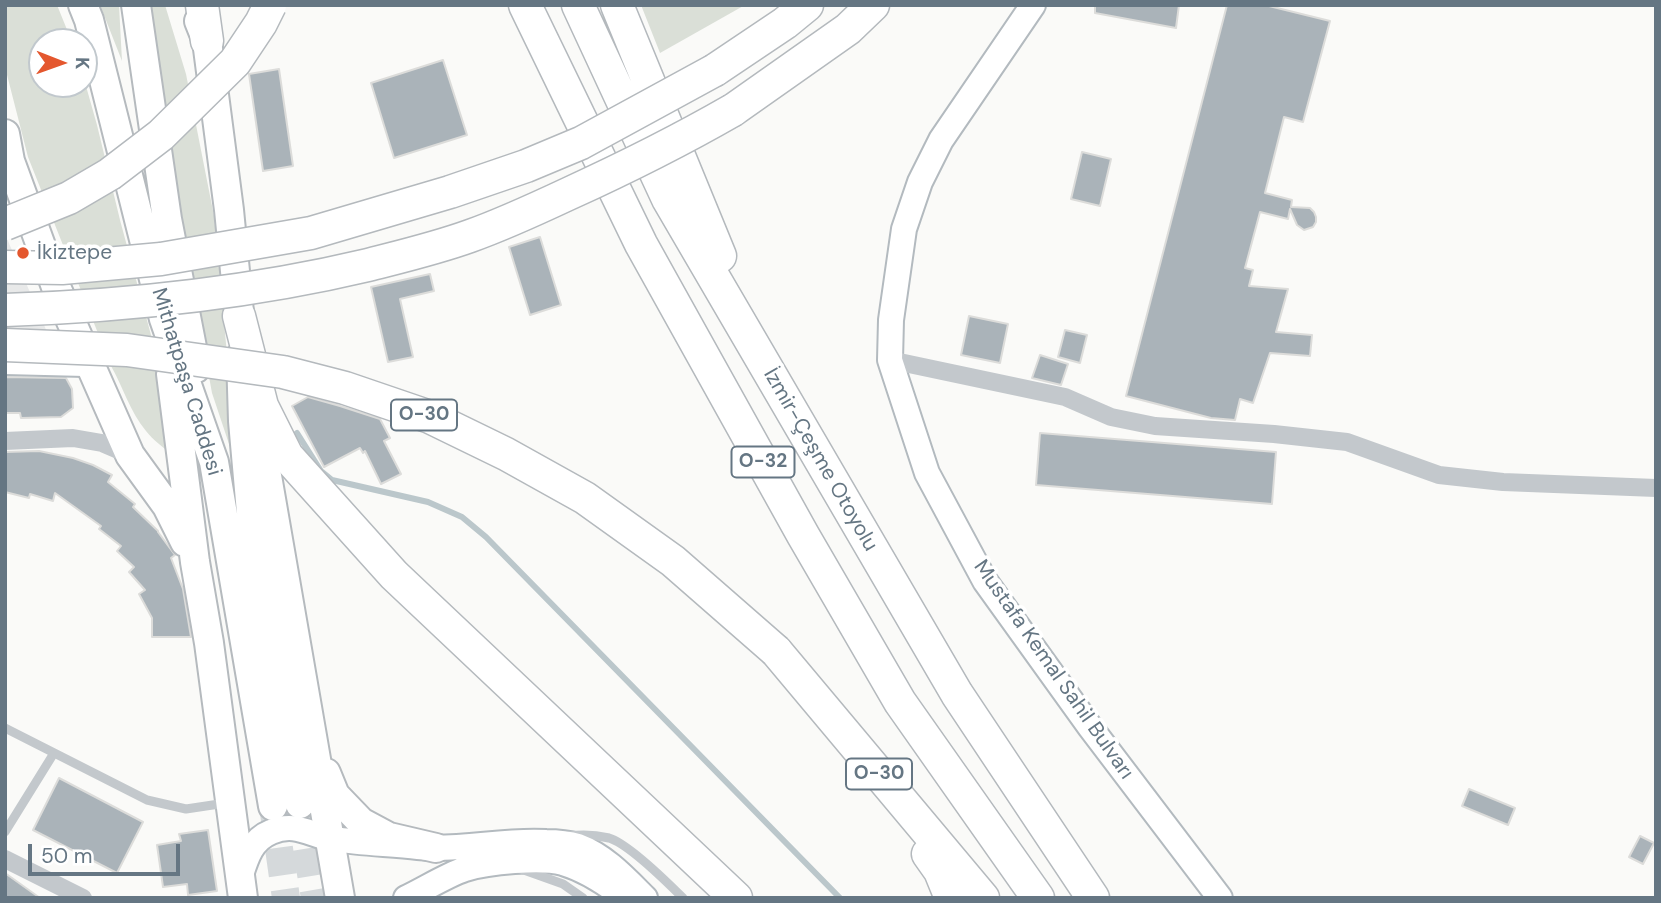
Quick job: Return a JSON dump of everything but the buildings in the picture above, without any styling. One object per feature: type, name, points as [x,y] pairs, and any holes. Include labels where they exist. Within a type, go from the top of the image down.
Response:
[{"type":"highway","points":[[202,5],[207,41]]},
{"type":"highway","points":[[5,224],[69,198],[110,174],[161,135],[234,62],[270,5]]},
{"type":"highway","name":"O-32","points":[[526,5],[641,244],[803,534],[900,702],[1038,898]]},
{"type":"highway","name":"İzmir-Çeşme Otoyolu","points":[[578,5],[668,199],[957,694],[1093,898]]},
{"type":"highway","points":[[617,5],[764,364]]},
{"type":"highway","points":[[5,267],[62,268],[161,258],[311,233],[450,192],[526,166],[581,143],[715,69],[785,23],[807,5]]},
{"type":"highway","points":[[5,310],[110,304],[211,293],[321,276],[424,251],[472,236],[680,141],[733,110],[848,29],[873,5]]},
{"type":"highway","points":[[239,316],[262,406],[287,456],[394,575],[736,898]]},
{"type":"highway","name":"O-30","points":[[5,345],[127,350],[283,372],[345,388],[430,417],[506,454],[585,498],[673,561],[776,651],[983,898]]},
{"type":"highway","points":[[776,651],[860,760],[940,871],[951,898]]},
{"type":"main road","name":"Mithatpaşa Caddesi","points":[[83,5],[89,20],[163,319],[214,462],[286,805],[253,535],[243,421],[239,316],[229,210],[207,41],[192,5]]},
{"type":"main road","points":[[136,5],[167,219],[214,462]]},
{"type":"main road","name":"Mustafa Kemal Sahil Bulvarı","points":[[1033,5],[941,140],[920,182],[904,229],[891,320],[890,360],[927,473],[985,581],[1090,727],[1220,898]]},
{"type":"main road","points":[[7,151],[55,287],[130,455],[167,506],[195,562]]},
{"type":"main road","points":[[239,316],[340,898]]},
{"type":"main road","points":[[163,319],[241,888]]},
{"type":"main road","points":[[5,362],[90,364]]},
{"type":"main road","points":[[313,742],[335,794],[361,822],[389,837],[436,848]]},
{"type":"main road","points":[[241,888],[248,853],[258,841],[271,832],[285,828],[301,828],[331,839],[436,848],[527,841],[575,845],[595,853],[645,898]]},
{"type":"main road","points":[[406,898],[466,869],[503,862],[535,861],[561,863],[604,881],[625,898]]},
{"type":"street","points":[[890,360],[1065,397],[1111,417],[1155,426],[1347,442],[1439,475],[1503,482],[1656,488]]},
{"type":"street","points":[[5,441],[73,438],[102,443],[130,455]]},
{"type":"street","points":[[5,859],[83,898]]},
{"type":"lane","points":[[5,728],[147,800],[186,809],[230,803]]},
{"type":"lane","points":[[5,832],[54,753]]},
{"type":"lane","points":[[527,841],[583,834],[611,839],[631,852],[683,898]]},
{"type":"lane","points":[[503,862],[563,884],[583,898]]},
{"type":"shaded area","points":[[5,5],[57,5],[66,28],[28,28],[28,98],[89,98],[165,387],[171,454],[146,431],[135,416],[111,366],[28,157],[5,67]]},
{"type":"shaded area","points":[[100,5],[119,5],[122,61]]},
{"type":"shaded area","points":[[146,5],[165,5],[186,74],[214,216],[238,471],[212,393],[179,212]]},
{"type":"shaded area","points":[[641,5],[745,5],[660,53]]},
{"type":"shaded area","points":[[5,234],[56,353],[5,353]]},
{"type":"waterway","points":[[297,433],[321,471],[332,480],[428,502],[462,517],[486,537],[840,898]]},
{"type":"tunnel","points":[[273,806],[286,898]]},
{"type":"tunnel","points":[[300,807],[315,898]]},
{"type":"place","name":"İkiztepe","points":[[23,253]]}]
